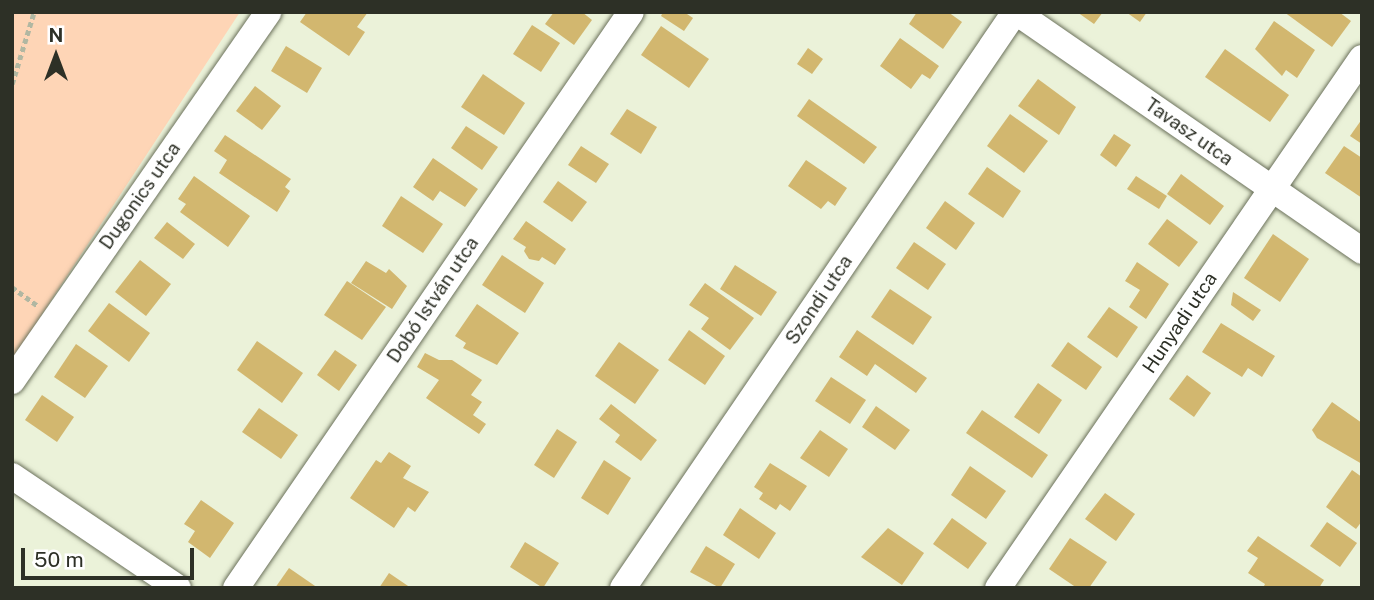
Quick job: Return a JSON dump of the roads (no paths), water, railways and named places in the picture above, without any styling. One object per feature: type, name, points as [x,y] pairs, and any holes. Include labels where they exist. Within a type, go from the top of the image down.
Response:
[{"type":"street","name":"Dugonics utca","points":[[12,381],[268,12]]},
{"type":"street","name":"Dobó István utca","points":[[236,588],[631,12]]},
{"type":"street","name":"Tavasz utca","points":[[1016,12],[1362,251]]},
{"type":"street","name":"Szondi utca","points":[[623,588],[1016,12]]},
{"type":"street","name":"Hunyadi utca","points":[[998,588],[1362,58]]},
{"type":"street","points":[[12,476],[178,588]]}]
